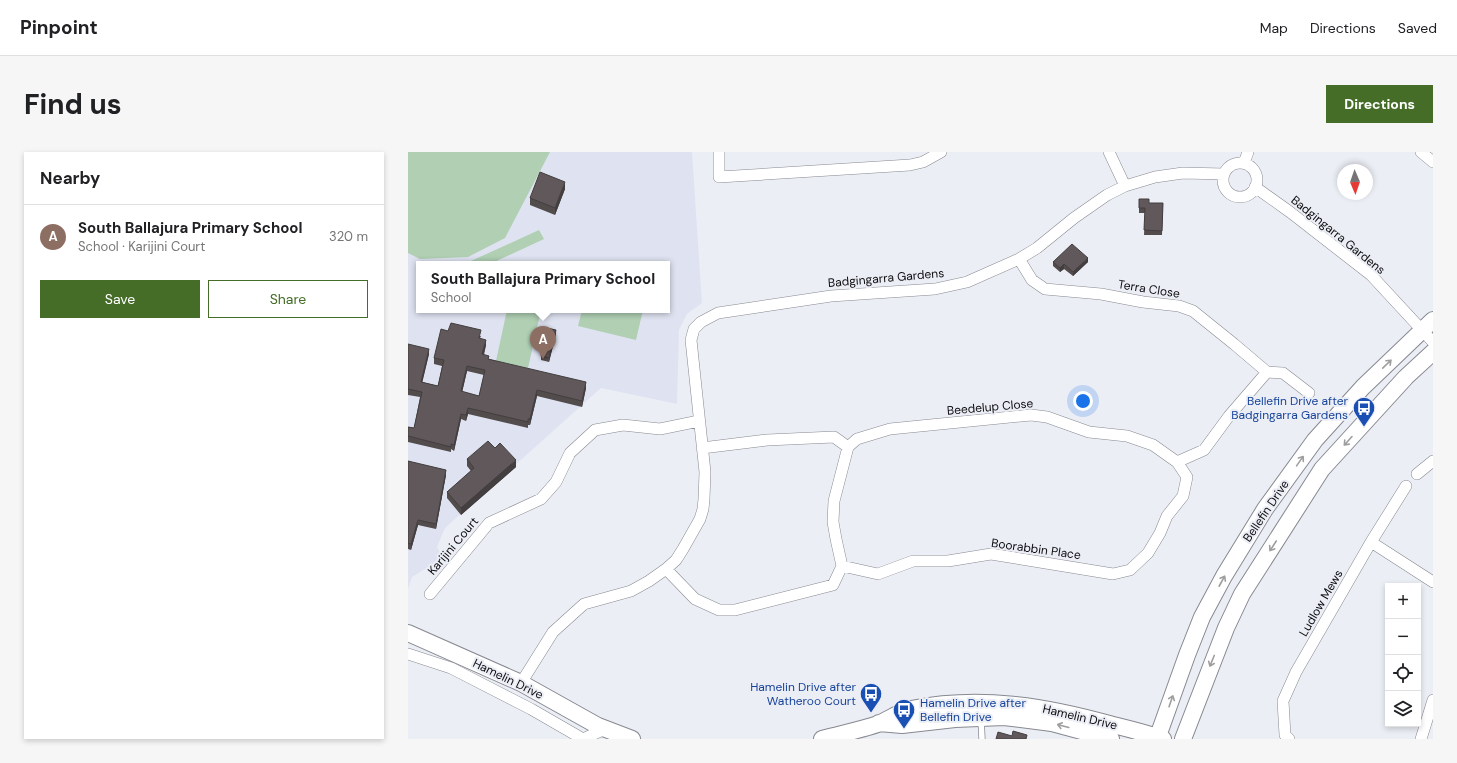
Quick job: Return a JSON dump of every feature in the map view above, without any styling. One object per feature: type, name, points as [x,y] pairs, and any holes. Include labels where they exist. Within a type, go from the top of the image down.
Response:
[{"type":"main road","name":"Bellefin Drive","points":[[1159,738],[1202,617],[1224,576],[1265,509],[1315,440],[1363,387],[1429,331]]},
{"type":"main road","name":"Bellefin Drive","points":[[1183,739],[1226,628],[1242,594],[1322,469],[1406,377],[1433,352]]},
{"type":"main road","name":"Hamelin Drive","points":[[408,634],[417,636],[521,683],[560,706],[605,729],[630,739]]},
{"type":"main road","name":"Hamelin Drive","points":[[822,739],[879,723],[899,712],[968,702],[1000,702],[1041,708],[1084,717],[1159,738]]},
{"type":"main road","name":"Hamelin Drive","points":[[879,723],[902,725],[981,717],[1004,717],[1052,723],[1111,739]]},
{"type":"street","points":[[719,152],[719,177],[910,165],[923,162],[941,152]]},
{"type":"street","points":[[1109,152],[1125,186]]},
{"type":"street","points":[[1244,163],[1248,152]]},
{"type":"street","points":[[1421,152],[1433,162]]},
{"type":"street","points":[[1244,163],[1254,170],[1257,182],[1255,187],[1247,195],[1236,197],[1226,190],[1224,185],[1224,174],[1232,165],[1244,163]]},
{"type":"street","name":"Badgingarra Gardens","points":[[521,683],[553,632],[584,604],[631,591],[666,569],[676,560],[700,519],[703,509],[705,490],[690,340],[694,330],[701,322],[718,313],[831,296],[935,289],[967,282],[1019,260],[1106,195],[1125,186],[1155,177],[1183,173],[1224,174]]},
{"type":"street","name":"Badgingarra Gardens","points":[[1255,187],[1290,212],[1371,275],[1429,331]]},
{"type":"street","name":"Terra Close","points":[[1019,260],[1032,280],[1045,289],[1101,294],[1143,302],[1179,306],[1194,311],[1266,372]]},
{"type":"street","points":[[1177,462],[1204,450],[1229,416],[1266,372],[1283,373],[1309,393]]},
{"type":"street","name":"Beedelup Close","points":[[848,447],[857,439],[890,429],[1031,415],[1047,417],[1089,432],[1127,436],[1153,445],[1177,462],[1187,477],[1183,496],[1167,516]]},
{"type":"street","name":"Karijini Court","points":[[430,594],[489,523],[541,499],[556,482],[570,453],[595,430],[623,425],[660,429],[699,421]]},
{"type":"street","points":[[666,569],[695,599],[719,610],[735,610],[833,585],[842,566],[836,539],[834,501],[848,447],[834,438],[767,440],[702,448]]},
{"type":"street","points":[[1417,474],[1433,461]]},
{"type":"street","name":"Ludlow Mews","points":[[1284,738],[1283,701],[1296,672],[1371,542],[1406,486]]},
{"type":"street","name":"Boorabbin Place","points":[[842,566],[878,574],[913,561],[948,561],[991,554],[1113,574],[1130,570],[1148,553],[1160,533],[1167,516]]},
{"type":"street","points":[[1371,542],[1433,582]]},
{"type":"street","name":"Hamelin Drive","points":[[408,654],[451,668],[531,709],[583,739],[605,729]]},
{"type":"street","points":[[1422,739],[1433,700]]},
{"type":"lane","points":[[981,717],[982,739]]},
{"type":"shaded area","points":[[408,152],[692,152],[702,303],[687,314],[679,330],[677,404],[601,388],[445,528],[437,547],[443,558],[412,577],[408,589]]},
{"type":"green space","points":[[408,152],[550,152],[505,238],[468,257],[420,259],[408,253]]},
{"type":"green space","points":[[539,230],[544,239],[496,261],[471,261]]},
{"type":"green space","points":[[506,313],[540,313],[528,368],[496,361]]},
{"type":"green space","points":[[581,313],[642,313],[636,340],[578,326]]},
{"type":"building","points":[[540,172],[565,182],[555,208],[530,198]]},
{"type":"building","points":[[1139,199],[1149,199],[1149,203],[1163,203],[1162,231],[1144,230],[1145,208],[1139,208]]},
{"type":"building","points":[[1072,244],[1088,258],[1073,272],[1064,264],[1060,268],[1053,262]]},
{"type":"building","points":[[451,323],[481,330],[479,338],[486,340],[482,354],[489,356],[488,359],[586,382],[582,401],[537,390],[528,422],[468,408],[466,415],[461,414],[454,445],[451,444],[451,447],[408,436],[408,427],[414,428],[422,392],[408,389],[408,344],[429,349],[421,382],[438,386],[444,360],[434,358],[441,329],[448,331]],"holes":[[[467,366],[485,370],[479,396],[461,391]]]},
{"type":"building","points":[[547,328],[556,330],[549,358],[541,356]]},
{"type":"building","points":[[488,441],[495,448],[500,443],[516,460],[461,508],[447,492],[474,468],[467,459]]},
{"type":"building","points":[[408,461],[446,470],[436,524],[418,520],[411,544],[408,543]]},
{"type":"building","points":[[1013,731],[1027,735],[1026,739],[996,739],[998,732],[1012,736]]},
{"type":"place","name":"South Ballajura Primary School","points":[[543,359]]},
{"type":"place","name":"Bellefin Drive after Badgingarra Gardens","points":[[1364,428]]},
{"type":"place","name":"Hamelin Drive after Watheroo Court","points":[[871,714]]},
{"type":"place","name":"Hamelin Drive after Bellefin Drive","points":[[904,730]]}]
